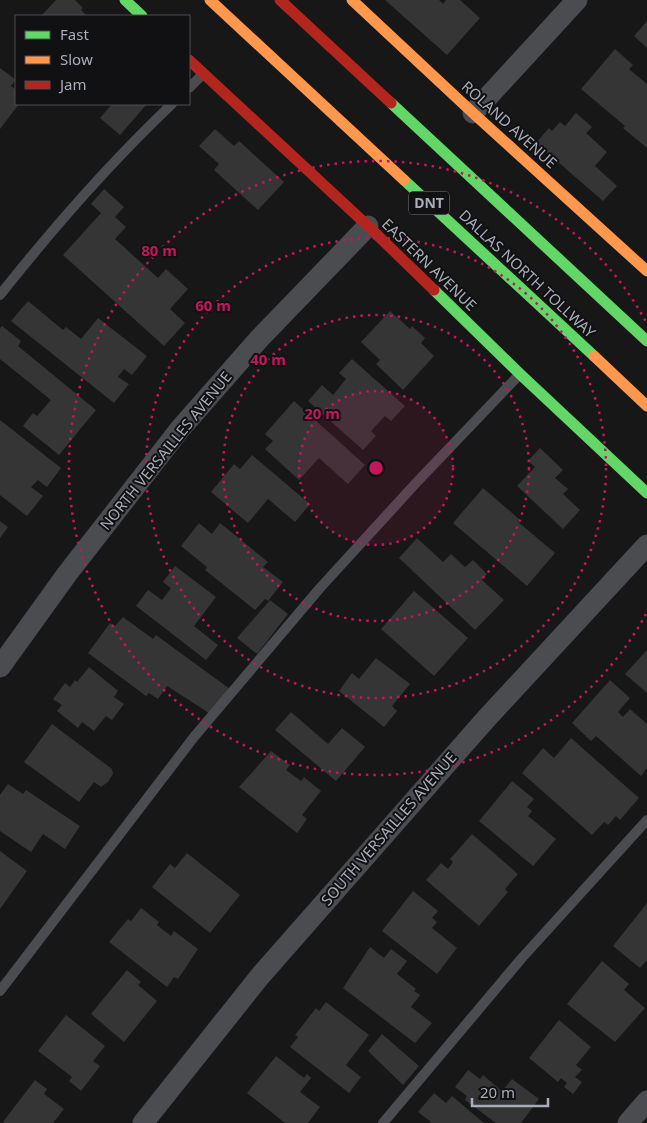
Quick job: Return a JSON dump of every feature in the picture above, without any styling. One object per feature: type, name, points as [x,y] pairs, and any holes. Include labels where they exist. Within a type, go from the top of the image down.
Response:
[{"type":"main road","points":[[125,0],[141,15]]},
{"type":"main road","name":"DALLAS NORTH TOLLWAY","points":[[210,0],[647,406]]},
{"type":"main road","points":[[280,0],[647,341]]},
{"type":"main road","name":"ROLAND AVENUE","points":[[352,0],[472,113],[647,270]]},
{"type":"main road","name":"EASTERN AVENUE","points":[[190,61],[368,226],[520,374],[647,493]]},
{"type":"street","points":[[472,113],[576,0]]},
{"type":"street","name":"NORTH VERSAILLES AVENUE","points":[[0,667],[67,574],[180,429],[259,339],[368,226]]},
{"type":"street","name":"SOUTH VERSAILLES AVENUE","points":[[143,1123],[261,975],[486,719],[647,545]]},
{"type":"street","points":[[628,1123],[647,1101]]},
{"type":"lane","points":[[190,87],[204,74]]},
{"type":"lane","points":[[0,295],[36,250],[127,147],[171,105]]},
{"type":"lane","points":[[0,991],[194,737],[320,588],[416,483],[520,374]]},
{"type":"lane","points":[[383,1123],[521,958],[647,820]]},
{"type":"building","points":[[56,0],[75,0],[83,8],[81,10],[86,15],[42,15]]},
{"type":"building","points":[[385,0],[439,0],[443,4],[446,0],[460,0],[480,18],[447,55]]},
{"type":"building","points":[[647,21],[647,48],[634,36]]},
{"type":"building","points":[[615,49],[633,65],[629,69],[647,84],[647,148],[623,128],[625,126],[581,89]]},
{"type":"building","points":[[0,68],[15,79],[11,86],[15,89],[15,105],[18,105],[0,129]]},
{"type":"building","points":[[111,105],[146,105],[120,135],[100,118]]},
{"type":"building","points":[[576,113],[592,127],[586,133],[607,152],[595,166],[617,186],[603,201],[536,143],[549,128],[552,131],[560,122],[565,126]]},
{"type":"building","points":[[215,129],[234,146],[239,141],[284,182],[258,210],[214,170],[219,164],[199,146]]},
{"type":"building","points":[[104,189],[124,207],[115,217],[126,227],[115,239],[158,278],[166,269],[188,289],[170,309],[185,323],[164,346],[63,255],[101,213],[91,204]]},
{"type":"building","points":[[28,301],[63,330],[66,327],[81,339],[98,318],[147,356],[132,375],[124,369],[118,377],[129,384],[114,403],[11,321]]},
{"type":"building","points":[[390,311],[410,329],[412,326],[425,338],[421,343],[434,356],[403,390],[376,364],[380,360],[361,342]]},
{"type":"building","points":[[2,326],[21,341],[18,346],[96,410],[59,455],[23,426],[33,413],[37,416],[51,400],[0,359],[0,328]]},
{"type":"building","points":[[352,359],[405,406],[391,421],[385,416],[371,431],[376,436],[363,450],[308,401],[322,385],[333,395],[346,379],[339,373]]},
{"type":"building","points":[[294,401],[365,465],[348,484],[319,458],[299,480],[265,449],[273,441],[265,434]]},
{"type":"building","points":[[0,420],[61,468],[47,487],[38,480],[31,487],[43,496],[27,516],[0,495]]},
{"type":"building","points":[[540,448],[563,470],[555,478],[568,489],[563,494],[580,510],[563,529],[517,486],[535,467],[528,461]]},
{"type":"building","points":[[252,455],[310,504],[295,522],[268,499],[248,523],[211,492],[234,464],[240,469]]},
{"type":"building","points":[[483,488],[519,519],[517,521],[555,553],[527,586],[453,523]]},
{"type":"building","points":[[0,521],[8,527],[0,538]]},
{"type":"building","points":[[199,523],[212,534],[220,523],[268,562],[263,567],[283,582],[268,601],[265,599],[255,610],[205,570],[207,567],[181,546]]},
{"type":"building","points":[[417,538],[443,562],[451,554],[465,567],[473,560],[487,574],[482,580],[504,600],[475,630],[399,558]]},
{"type":"building","points":[[175,566],[216,597],[194,626],[218,645],[206,660],[136,606],[148,590],[162,600],[171,588],[163,582]]},
{"type":"building","points":[[414,591],[468,638],[434,676],[381,629]]},
{"type":"building","points":[[270,600],[288,614],[257,654],[237,638]]},
{"type":"building","points":[[123,617],[153,639],[156,635],[230,689],[212,715],[167,686],[158,699],[149,693],[146,696],[88,653],[110,623],[115,626]]},
{"type":"building","points":[[647,650],[647,693],[625,674]]},
{"type":"building","points":[[376,658],[410,684],[392,706],[397,711],[384,727],[339,691],[352,673],[359,679]]},
{"type":"building","points":[[89,667],[118,691],[114,697],[124,704],[112,720],[106,716],[94,731],[82,722],[78,728],[57,711],[62,705],[53,699],[65,683],[70,687],[75,680],[77,682]]},
{"type":"building","points":[[610,680],[630,698],[618,712],[623,717],[630,709],[647,724],[647,768],[641,776],[596,736],[591,741],[572,723]]},
{"type":"building","points":[[291,712],[328,744],[342,728],[365,747],[336,781],[275,730]]},
{"type":"building","points":[[52,724],[112,769],[113,774],[108,782],[101,787],[94,782],[79,802],[24,762]]},
{"type":"building","points":[[571,738],[639,798],[620,820],[616,816],[608,825],[604,822],[592,835],[522,773],[543,748],[554,758]]},
{"type":"building","points":[[271,751],[290,765],[286,770],[301,781],[304,777],[321,791],[302,815],[307,819],[297,833],[239,787]]},
{"type":"building","points":[[512,781],[534,799],[527,807],[532,811],[528,816],[556,839],[533,866],[479,821]]},
{"type":"building","points":[[8,784],[23,794],[26,790],[80,826],[65,849],[43,834],[31,852],[0,831],[0,795]]},
{"type":"building","points":[[472,834],[518,874],[505,889],[508,892],[479,926],[426,880],[441,863],[448,869],[453,862],[450,859]]},
{"type":"building","points":[[0,851],[27,871],[0,909]]},
{"type":"building","points":[[187,853],[240,895],[210,933],[152,887],[170,864],[175,868]]},
{"type":"building","points":[[413,891],[438,911],[432,918],[437,922],[432,928],[457,948],[437,974],[382,931]]},
{"type":"building","points":[[647,903],[647,960],[640,968],[613,946]]},
{"type":"building","points":[[141,908],[159,922],[157,925],[171,936],[174,931],[198,949],[178,979],[174,977],[167,987],[109,942],[128,919],[131,921]]},
{"type":"building","points":[[370,947],[384,958],[391,949],[407,961],[397,974],[416,989],[414,991],[420,995],[411,1007],[432,1023],[415,1043],[343,988]]},
{"type":"building","points":[[602,961],[629,984],[624,990],[645,1008],[615,1042],[567,1004]]},
{"type":"building","points":[[127,970],[141,982],[138,985],[157,1001],[124,1042],[91,1014]]},
{"type":"building","points":[[326,1002],[369,1035],[346,1065],[361,1077],[349,1093],[290,1047],[298,1037],[295,1035],[316,1008],[319,1011]]},
{"type":"building","points":[[66,1015],[105,1046],[93,1061],[100,1066],[81,1091],[69,1081],[72,1077],[38,1051]]},
{"type":"building","points":[[559,1020],[591,1047],[576,1065],[582,1070],[575,1077],[582,1082],[573,1094],[564,1087],[567,1083],[561,1078],[558,1082],[529,1058]]},
{"type":"building","points":[[382,1034],[419,1066],[403,1085],[368,1051]]},
{"type":"building","points":[[276,1056],[304,1078],[307,1074],[311,1078],[300,1092],[320,1107],[308,1123],[285,1123],[247,1093]]},
{"type":"building","points":[[468,1070],[480,1079],[483,1075],[502,1091],[512,1079],[539,1099],[521,1123],[496,1123],[465,1100],[467,1096],[455,1087]]},
{"type":"building","points":[[35,1080],[47,1089],[44,1094],[64,1109],[53,1123],[4,1123],[3,1122]]},
{"type":"building","points":[[434,1093],[446,1103],[452,1096],[484,1123],[429,1123],[431,1122],[418,1112]]},
{"type":"traffic: fast","points":[[125,0],[141,15]]},
{"type":"traffic: fast","points":[[391,103],[647,341]]},
{"type":"traffic: fast","points":[[404,180],[594,356]]},
{"type":"traffic: fast","points":[[434,290],[647,493]]},
{"type":"traffic: slow","points":[[210,0],[404,180]]},
{"type":"traffic: slow","points":[[352,0],[647,271]]},
{"type":"traffic: slow","points":[[594,356],[647,406]]},
{"type":"traffic: jam","points":[[280,0],[391,103]]},
{"type":"traffic: jam","points":[[190,61],[434,290]]}]
